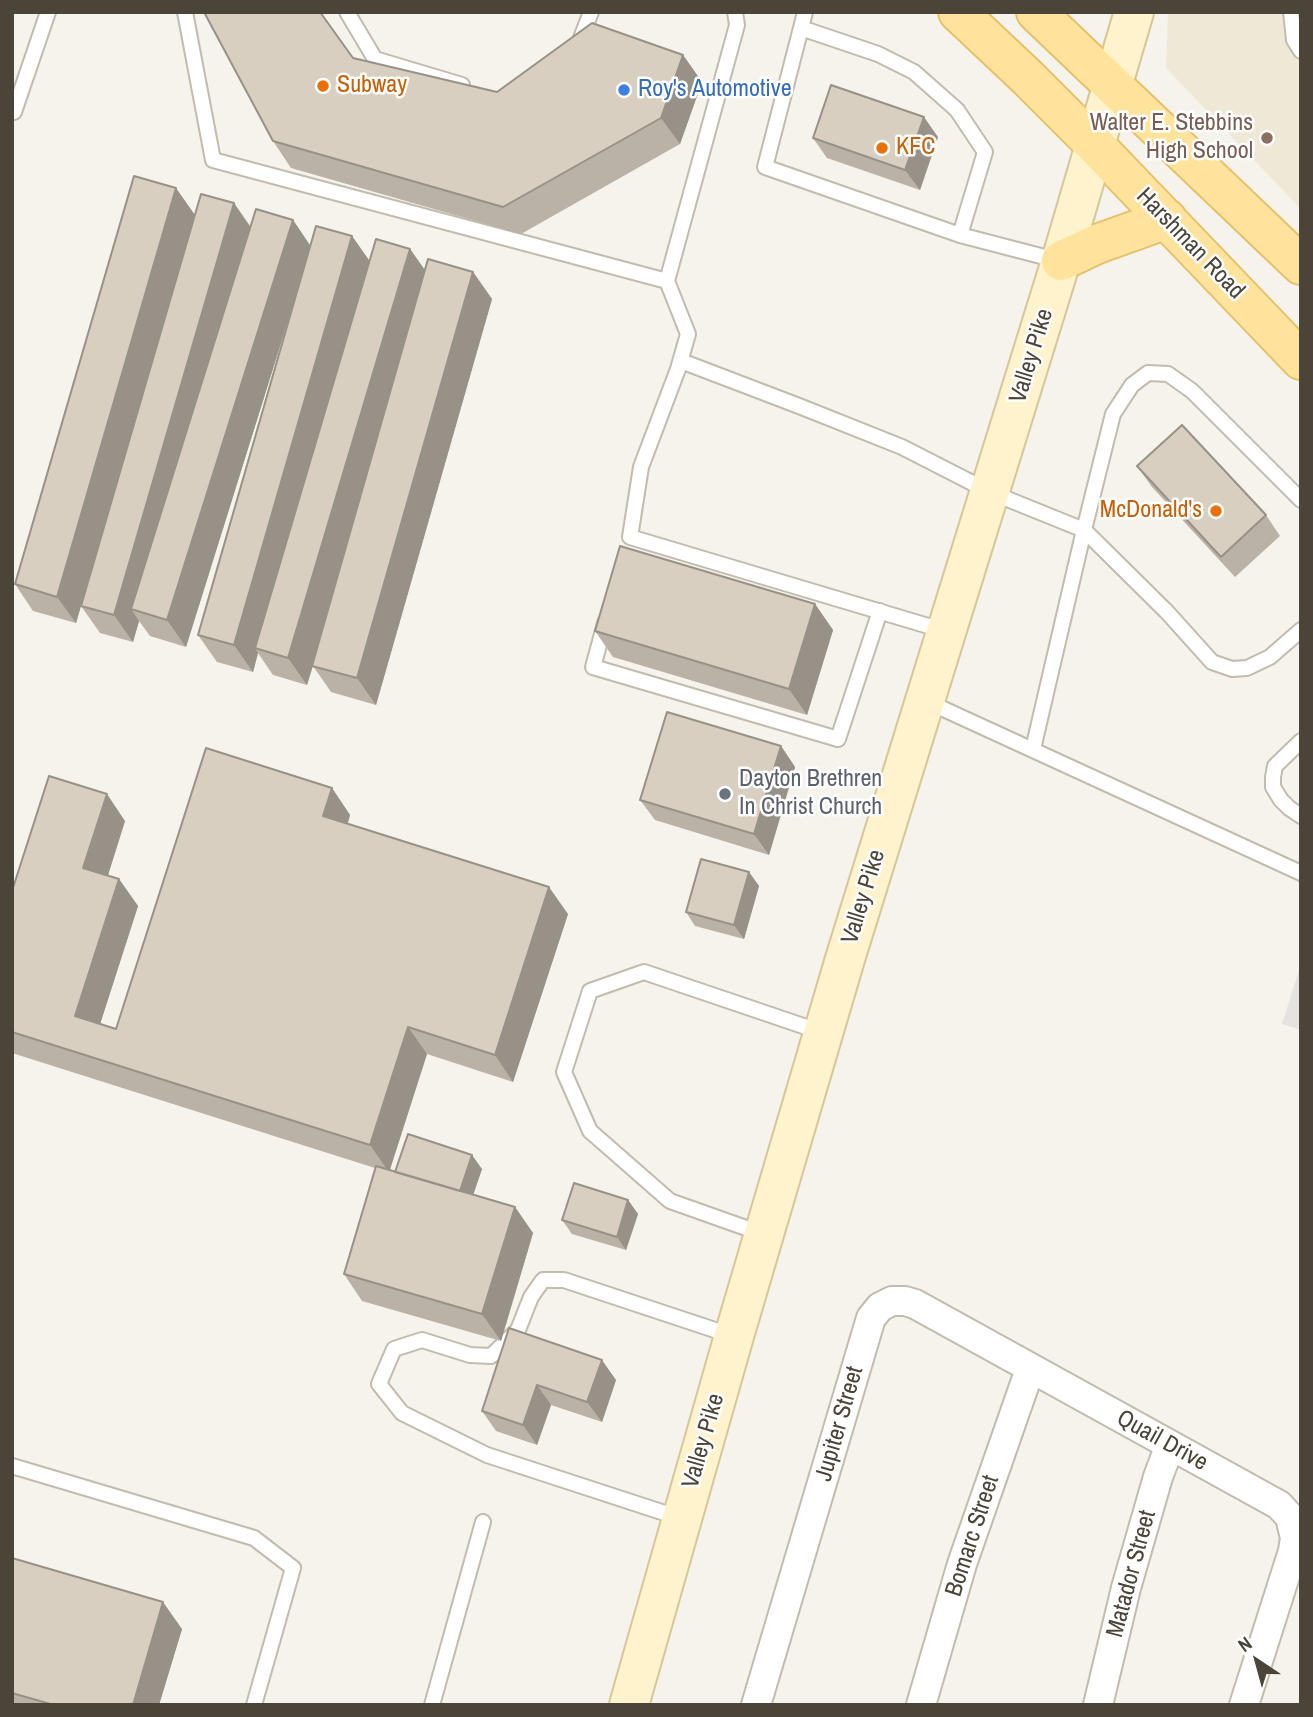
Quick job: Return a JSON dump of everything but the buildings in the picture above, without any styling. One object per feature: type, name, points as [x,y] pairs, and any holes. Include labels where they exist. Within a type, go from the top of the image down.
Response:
[{"type":"main road","name":"Harshman Road","points":[[958,12],[1094,144],[1301,360]]},
{"type":"main road","points":[[1036,12],[1301,265]]},
{"type":"main road","points":[[1061,261],[1097,244],[1167,219]]},
{"type":"street","name":"Valley Pike","points":[[629,1705],[824,1033],[1061,261],[1134,12]]},
{"type":"street","name":"Jupiter Street","points":[[756,1705],[871,1318],[880,1307],[892,1301],[915,1304],[1030,1369]]},
{"type":"street","name":"Quail Drive","points":[[1030,1369],[1279,1505],[1290,1517],[1295,1538],[1293,1551],[1244,1705]]},
{"type":"street","name":"Bomarc Street","points":[[921,1705],[962,1564],[1030,1369]]},
{"type":"street","name":"Matador Street","points":[[1098,1705],[1126,1588],[1170,1445]]},
{"type":"lane","points":[[12,111],[14,112],[47,12]]},
{"type":"lane","points":[[185,12],[213,160],[667,281]]},
{"type":"lane","points":[[347,12],[375,60],[472,88]]},
{"type":"lane","points":[[567,54],[578,46],[591,12]]},
{"type":"lane","points":[[735,12],[737,25],[667,281],[688,334],[681,361],[641,467],[628,544],[880,611],[947,632]]},
{"type":"lane","points":[[805,12],[765,167],[960,235],[1061,261]]},
{"type":"lane","points":[[1291,12],[1294,40],[1301,51]]},
{"type":"lane","points":[[801,29],[878,54],[914,72],[957,110],[985,152],[960,235]]},
{"type":"lane","points":[[681,361],[902,447],[990,492],[1084,530],[1167,612],[1212,662],[1232,669],[1247,668],[1269,657],[1301,630]]},
{"type":"lane","points":[[1033,749],[1113,414],[1132,385],[1148,373],[1168,374],[1192,391],[1301,500]]},
{"type":"lane","points":[[607,615],[593,667],[838,739],[880,611]]},
{"type":"lane","points":[[925,701],[1301,873]]},
{"type":"lane","points":[[1301,741],[1275,766],[1273,777],[1273,788],[1281,800],[1301,816]]},
{"type":"lane","points":[[764,1235],[670,1201],[590,1131],[564,1072],[590,991],[644,972],[824,1033]]},
{"type":"lane","points":[[682,1518],[486,1455],[402,1413],[379,1384],[394,1349],[422,1340],[470,1355],[491,1356],[518,1330],[530,1297],[543,1280],[564,1280],[734,1336]]},
{"type":"lane","points":[[12,1466],[254,1538],[293,1568],[254,1705]]},
{"type":"lane","points":[[432,1705],[483,1522]]},
{"type":"shaded area","name":"Walter E. Stebbins High School","points":[[1168,12],[1301,12],[1301,209],[1166,68]]},
{"type":"shaded area","points":[[1301,964],[1301,1030],[1282,1024]]},
{"type":"place","name":"Subway","points":[[323,86]]},
{"type":"place","name":"Roy's Automotive","points":[[624,90]]},
{"type":"place","name":"Walter E. Stebbins High School","points":[[1267,138]]},
{"type":"place","name":"KFC","points":[[882,148]]},
{"type":"place","name":"McDonald's","points":[[1216,511]]},
{"type":"place","name":"Dayton Brethren In Christ Church","points":[[725,794]]}]
